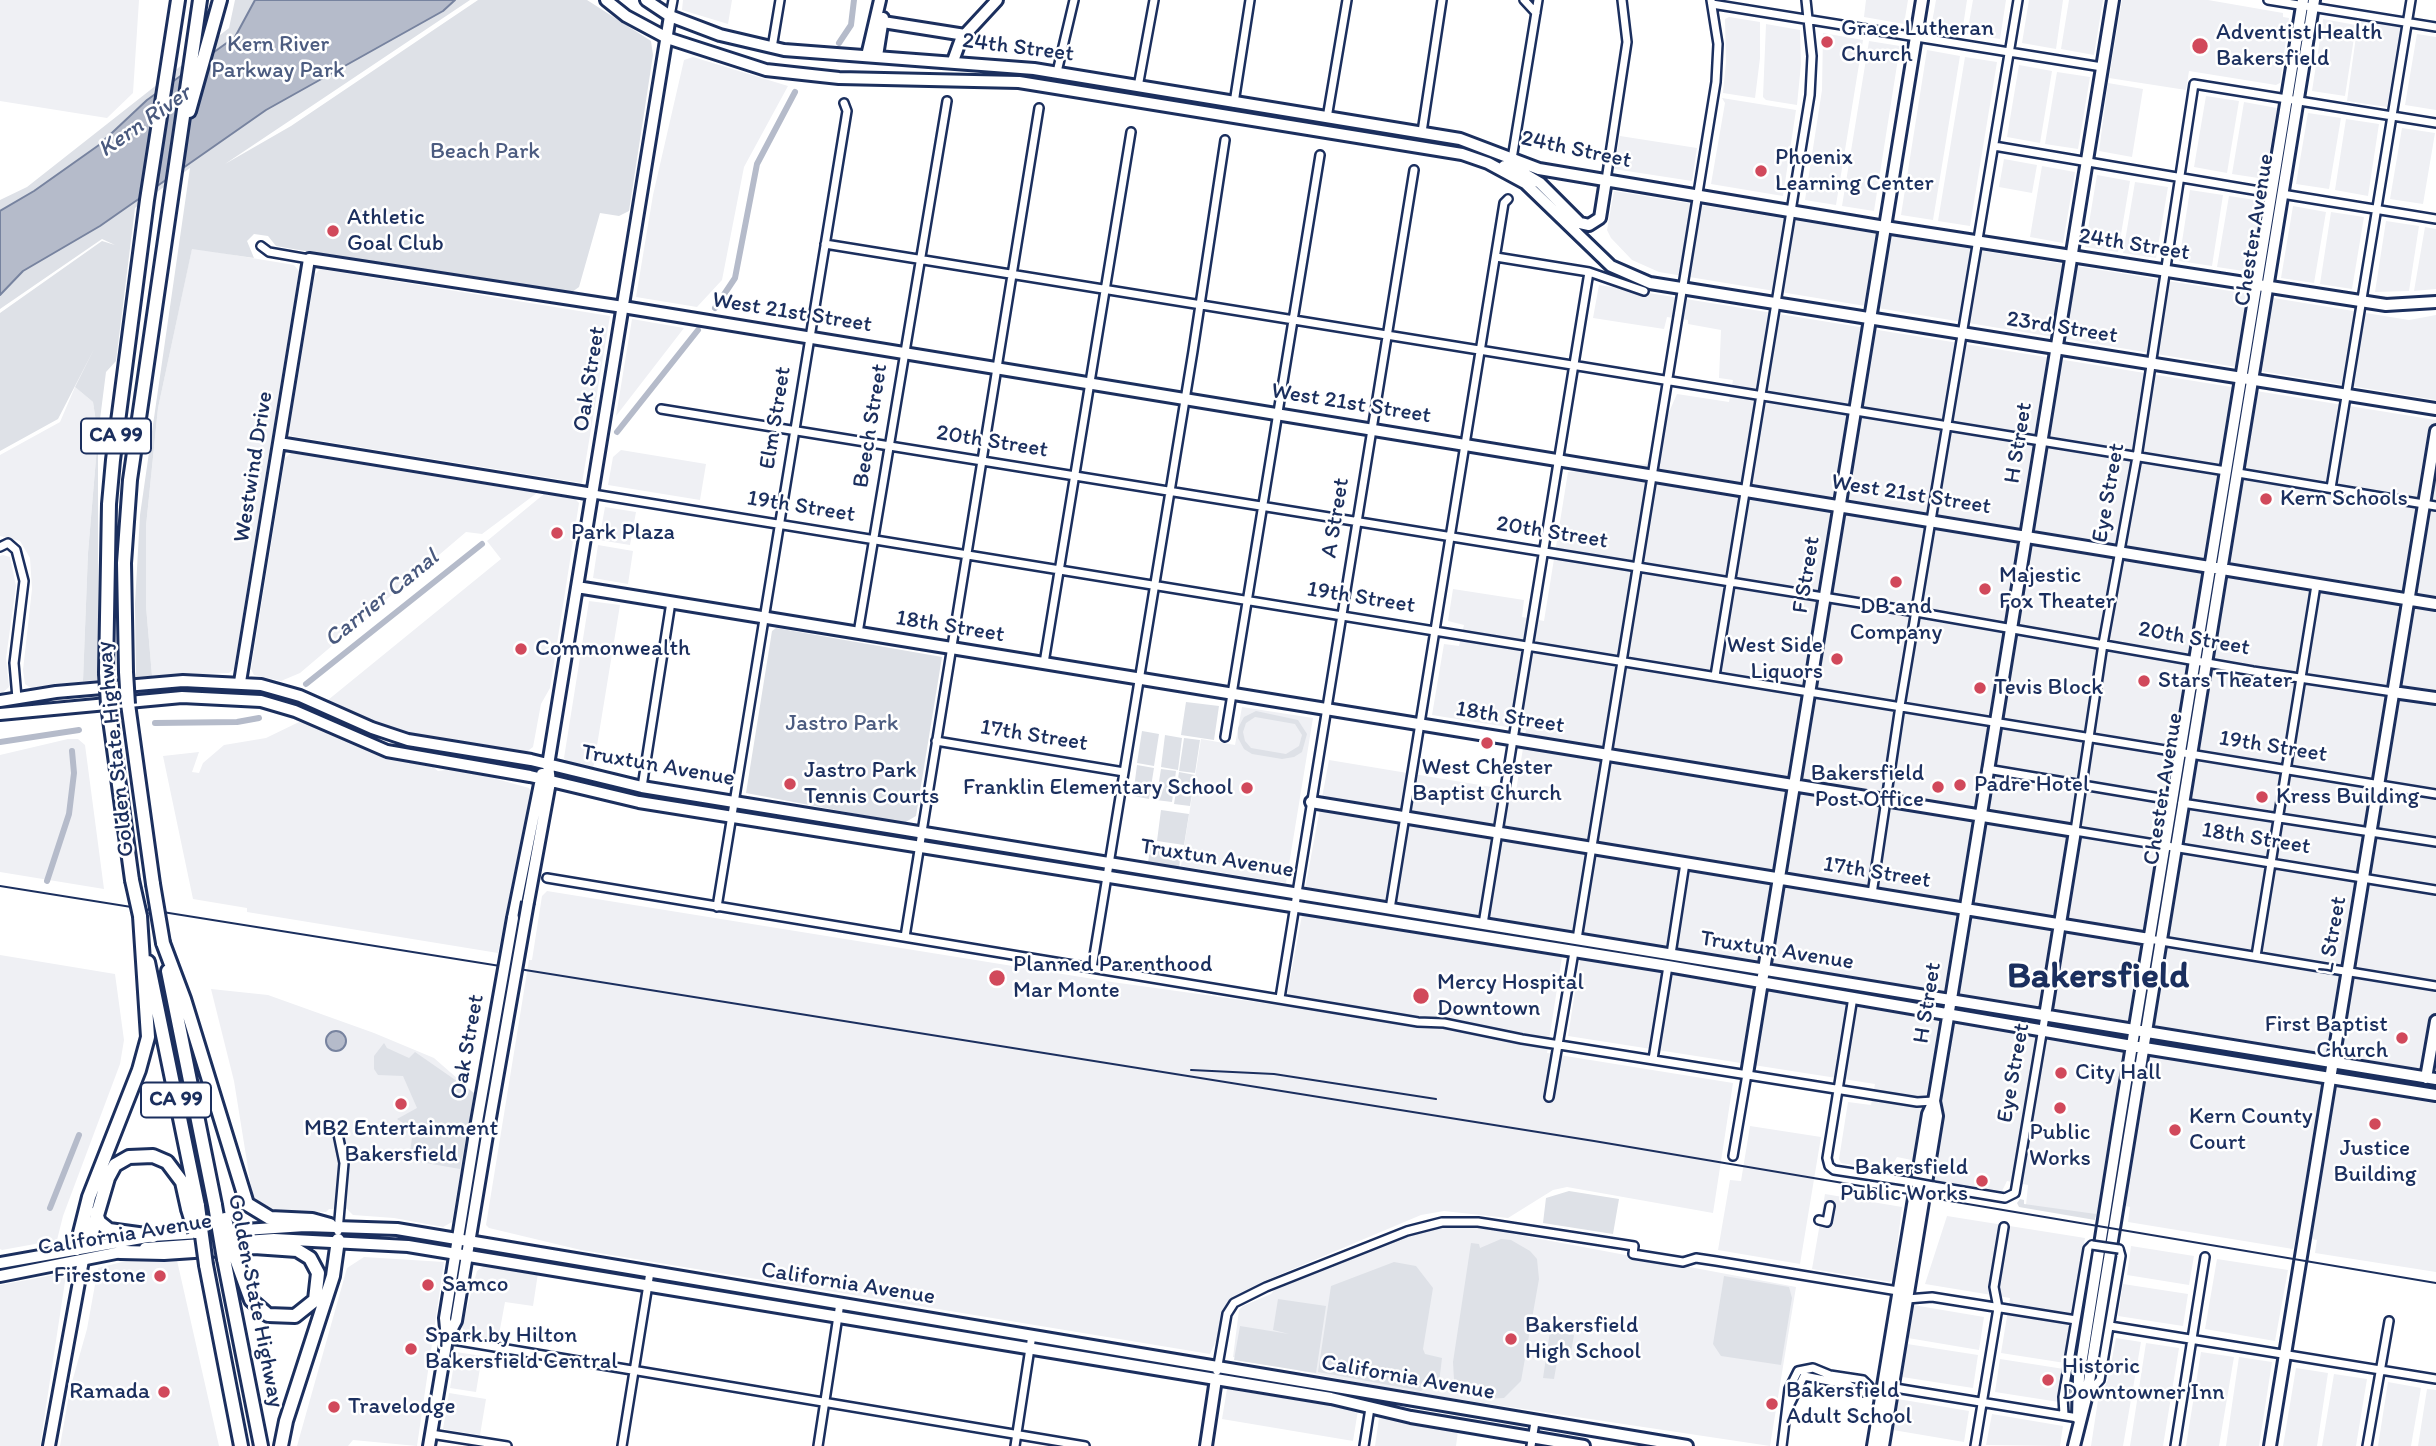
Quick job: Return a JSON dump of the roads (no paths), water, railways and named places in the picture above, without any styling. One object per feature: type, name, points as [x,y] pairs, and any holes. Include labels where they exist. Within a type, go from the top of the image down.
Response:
[{"type":"highway","points":[[169,0],[169,64]]},
{"type":"highway","name":"Golden State Highway","points":[[178,0],[147,201],[108,504],[106,673],[108,705],[149,992],[241,1446]]},
{"type":"highway","name":"Golden State Highway","points":[[200,0],[129,487],[124,563],[126,672],[128,704],[163,943],[178,997],[208,1167],[230,1257],[261,1446]]},
{"type":"highway","points":[[183,124],[195,100],[219,5]]},
{"type":"highway","points":[[82,1252],[89,1198],[145,1051],[149,992]]},
{"type":"highway","points":[[178,997],[247,1204],[270,1218],[312,1220],[334,1226]]},
{"type":"highway","points":[[82,1252],[115,1165],[129,1157],[144,1154],[159,1158],[174,1168],[193,1208]]},
{"type":"highway","points":[[96,1213],[99,1222],[109,1230],[153,1236]]},
{"type":"highway","points":[[281,1446],[334,1276],[338,1240]]},
{"type":"highway","points":[[120,1252],[164,1253],[254,1247],[297,1250],[310,1258],[319,1282],[317,1296],[308,1308],[289,1318],[274,1317],[261,1311],[248,1294],[230,1257]]},
{"type":"main road","name":"24th Street","points":[[606,0],[626,16],[667,38],[766,70],[824,77],[977,79],[1036,85],[1452,152],[1488,163],[1538,194],[1611,266],[1643,281],[1682,289]]},
{"type":"main road","name":"24th Street","points":[[646,0],[670,16],[720,35],[772,48],[953,61],[1057,72],[1422,132],[1469,141],[1539,169],[1792,209],[1885,227],[2362,302],[2401,306],[2436,302]]},
{"type":"main road","points":[[872,56],[883,22],[881,0]]},
{"type":"main road","points":[[872,56],[881,0]]},
{"type":"main road","points":[[905,78],[917,72],[943,70],[953,61],[956,46],[964,35],[997,0]]},
{"type":"main road","name":"F Street","points":[[1747,1074],[1922,0]]},
{"type":"main road","name":"H Street","points":[[1883,1446],[1888,1386],[1928,1114],[1934,1101],[1951,999],[2113,0]]},
{"type":"main road","name":"Chester Avenue","points":[[2261,286],[2276,231],[2272,225],[2308,3]]},
{"type":"main road","name":"Oak Street","points":[[429,1446],[447,1339],[445,1318],[475,1133],[529,866],[550,782],[548,765],[670,16]]},
{"type":"main road","points":[[883,22],[964,35]]},
{"type":"main road","points":[[1488,163],[1525,173],[1553,194],[1585,225],[1595,223],[1600,218],[1606,180]]},
{"type":"main road","name":"Chester Avenue","points":[[2078,1418],[2087,1394],[2162,941],[2170,847],[2277,193]]},
{"type":"main road","name":"West 21st Street","points":[[309,259],[904,352],[2436,604]]},
{"type":"main road","name":"Westwind Drive","points":[[240,682],[309,259]]},
{"type":"main road","name":"23rd Street","points":[[1682,289],[2436,410]]},
{"type":"main road","name":"L Street","points":[[2270,1446],[2436,431]]},
{"type":"main road","name":"19th Street","points":[[279,443],[593,494]]},
{"type":"main road","name":"18th Street","points":[[577,587],[2075,831]]},
{"type":"main road","name":"Truxtun Avenue","points":[[0,701],[183,681],[240,682],[300,696],[372,728],[408,740],[548,765],[642,786],[1593,941],[1761,982],[2436,1095]]},
{"type":"main road","name":"20th Street","points":[[2393,692],[2436,698]]},
{"type":"main road","name":"Truxtun Avenue","points":[[0,714],[209,697],[261,701],[295,711],[387,751],[539,778],[639,802],[733,815],[1463,936],[1574,952],[1764,970],[2431,1078]]},
{"type":"main road","points":[[0,707],[10,706],[17,698]]},
{"type":"main road","points":[[295,711],[302,706],[307,707],[385,739],[408,740]]},
{"type":"main road","name":"Oak Street","points":[[447,1339],[456,1321],[468,1255],[529,866],[539,778],[548,765]]},
{"type":"main road","name":"17th Street","points":[[1311,802],[2149,939]]},
{"type":"main road","name":"Eye Street","points":[[2045,1016],[2075,831]]},
{"type":"main road","name":"Chester Avenue","points":[[2074,1446],[2079,1377],[2134,1031],[2149,939],[2170,847]]},
{"type":"main road","points":[[1463,936],[1470,930],[1488,930],[1489,925]]},
{"type":"main road","points":[[1558,949],[1577,939]]},
{"type":"main road","points":[[1574,952],[1593,941]]},
{"type":"main road","points":[[2431,1078],[2436,1021]]},
{"type":"main road","name":"H Street","points":[[1873,1446],[1901,1337],[1902,1298],[1909,1283],[1937,1115],[1934,1101]]},
{"type":"main road","name":"California Avenue","points":[[0,1276],[82,1252],[153,1236],[334,1226],[397,1229],[1687,1446]]},
{"type":"main road","points":[[254,1247],[316,1239]]},
{"type":"main road","name":"California Avenue","points":[[0,1263],[82,1252],[120,1252],[202,1242],[316,1239],[455,1253],[1331,1398],[1532,1442],[1584,1446]]},
{"type":"main road","points":[[49,1446],[82,1252]]},
{"type":"main road","points":[[1206,1446],[1216,1380]]},
{"type":"street","name":"Oak Street","points":[[670,16],[673,0]]},
{"type":"street","points":[[772,48],[780,0]]},
{"type":"street","points":[[1057,72],[1074,0]]},
{"type":"street","points":[[1138,87],[1154,0]]},
{"type":"street","points":[[1234,103],[1250,0]]},
{"type":"street","points":[[1327,118],[1347,0]]},
{"type":"street","points":[[1422,132],[1442,0]]},
{"type":"street","points":[[1524,0],[1536,13]]},
{"type":"street","points":[[1512,159],[1538,0]]},
{"type":"street","points":[[1606,180],[1627,42],[1622,0]]},
{"type":"street","points":[[1715,677],[1810,96],[1812,56],[1806,0]]},
{"type":"street","points":[[1872,894],[1900,706],[2018,0]]},
{"type":"street","points":[[2268,0],[2308,3],[2436,27]]},
{"type":"street","points":[[2331,488],[2411,0]]},
{"type":"street","points":[[1577,939],[1717,73],[1718,44],[1712,2],[2102,68]]},
{"type":"street","name":"Eye Street","points":[[2075,831],[2103,644],[2152,364],[2194,84],[2292,100]]},
{"type":"street","points":[[2292,100],[2436,124]]},
{"type":"street","name":"Beech Street","points":[[858,633],[947,101]]},
{"type":"street","name":"Elm Street","points":[[717,907],[847,111],[844,103]]},
{"type":"street","points":[[905,937],[1039,108]]},
{"type":"street","points":[[1044,663],[1132,132]]},
{"type":"street","points":[[1092,968],[1186,398],[1225,140]]},
{"type":"street","points":[[1994,146],[2436,219]]},
{"type":"street","points":[[1225,737],[1320,155]]},
{"type":"street","name":"A Street","points":[[1280,998],[1414,170]]},
{"type":"street","points":[[1390,909],[1504,203],[1508,199]]},
{"type":"street","points":[[825,244],[2436,506]]},
{"type":"street","name":"West 21st Street","points":[[261,246],[269,252],[309,259]]},
{"type":"street","points":[[1496,257],[1589,272],[1644,291]]},
{"type":"street","points":[[1489,925],[1498,833],[1589,272]]},
{"type":"street","name":"20th Street","points":[[661,409],[2393,692]]},
{"type":"street","name":"19th Street","points":[[593,494],[2436,794]]},
{"type":"street","points":[[0,547],[8,543],[16,550],[24,581],[15,663],[17,698]]},
{"type":"street","points":[[2256,956],[2316,585]]},
{"type":"street","points":[[642,786],[671,602]]},
{"type":"street","name":"17th Street","points":[[936,741],[1124,772]]},
{"type":"street","points":[[1987,769],[2436,842]]},
{"type":"street","name":"18th Street","points":[[2075,831],[2436,890]]},
{"type":"street","points":[[1653,1059],[1685,863]]},
{"type":"street","points":[[547,878],[1418,1022],[1444,1023],[1558,1045],[1911,1101],[1934,1101]]},
{"type":"street","name":"17th Street","points":[[2149,939],[2436,986]]},
{"type":"street","points":[[1549,1097],[1574,952]]},
{"type":"street","points":[[1839,1089],[1853,997]]},
{"type":"street","name":"Eye Street","points":[[1839,1089],[1829,1166],[1834,1170],[2005,1198],[2016,1188],[2045,1016]]},
{"type":"street","name":"F Street","points":[[1733,1156],[1747,1074]]},
{"type":"street","points":[[1911,1101],[1928,1114]]},
{"type":"street","points":[[338,1135],[344,1163],[334,1226],[338,1240]]},
{"type":"street","points":[[1819,1220],[1827,1222],[1830,1206]]},
{"type":"street","points":[[1216,1380],[1227,1314],[1234,1303],[1266,1287],[1407,1231],[1442,1222],[1478,1222],[1634,1246],[1633,1254],[1683,1262],[1696,1258],[1903,1295],[1932,1297],[2076,1320]]},
{"type":"street","points":[[1975,1446],[1998,1308],[1994,1287],[2004,1227]]},
{"type":"street","points":[[2064,1415],[2063,1397],[2088,1249],[2092,1245],[2119,1249],[2121,1256],[2100,1380],[2087,1394]]},
{"type":"street","points":[[2175,1446],[2205,1257]]},
{"type":"street","points":[[622,1446],[650,1272]]},
{"type":"street","points":[[1909,1283],[1932,1297]]},
{"type":"street","points":[[818,1446],[841,1303]]},
{"type":"street","points":[[2367,1446],[2389,1321]]},
{"type":"street","points":[[2110,1325],[2436,1379]]},
{"type":"street","points":[[1015,1446],[1032,1335]]},
{"type":"street","points":[[447,1339],[1085,1446]]},
{"type":"street","points":[[1782,1446],[1790,1385],[1795,1374],[1804,1368],[1863,1380],[1869,1385],[1867,1391],[1862,1392],[1849,1385],[1804,1376],[1799,1380],[1788,1408]]},
{"type":"street","points":[[1888,1386],[2078,1418]]},
{"type":"street","points":[[1364,1446],[1370,1408]]},
{"type":"street","points":[[1532,1442],[1535,1422]]},
{"type":"street","points":[[431,1434],[507,1446]]},
{"type":"water","name":"Kern River","points":[[255,0],[455,0],[443,11],[266,110],[100,226],[23,271],[0,295],[0,211],[34,191],[99,145],[147,100],[235,37]]},
{"type":"water","points":[[336,1031],[343,1034],[346,1041],[343,1048],[336,1051],[329,1048],[326,1041],[329,1034]]},
{"type":"waterway","name":"Carrier Canal","points":[[839,43],[851,25],[854,0]]},
{"type":"waterway","name":"Carrier Canal","points":[[715,308],[735,278],[757,164],[795,92]]},
{"type":"waterway","points":[[617,432],[698,330]]},
{"type":"waterway","name":"Carrier Canal","points":[[306,684],[482,544]]},
{"type":"waterway","name":"Carrier Canal","points":[[155,723],[237,722],[259,718]]},
{"type":"waterway","name":"Carrier Canal","points":[[0,742],[79,730]]},
{"type":"waterway","points":[[47,881],[69,814],[74,773],[72,751]]},
{"type":"waterway","points":[[50,1208],[79,1135]]},
{"type":"railway","points":[[0,886],[1594,1141],[2436,1283]]},
{"type":"railway","points":[[1191,1070],[1274,1074],[1436,1099]]},
{"type":"place","name":"Grace Lutheran Church","points":[[1827,42]]},
{"type":"place","name":"Adventist Health Bakersfield","points":[[2200,46]]},
{"type":"place","name":"Phoenix Learning Center","points":[[1761,171]]},
{"type":"place","name":"Athletic Goal Club","points":[[333,231]]},
{"type":"place","name":"Kern Schools","points":[[2266,499]]},
{"type":"place","name":"Park Plaza","points":[[557,533]]},
{"type":"place","name":"DB and Company","points":[[1896,582]]},
{"type":"place","name":"Majestic Fox Theater","points":[[1985,589]]},
{"type":"place","name":"Commonwealth","points":[[521,649]]},
{"type":"place","name":"West Side Liquors","points":[[1837,659]]},
{"type":"place","name":"Stars Theater","points":[[2144,681]]},
{"type":"place","name":"Tevis Block","points":[[1980,688]]},
{"type":"place","name":"West Chester Baptist Church","points":[[1487,743]]},
{"type":"place","name":"Jastro Park Tennis Courts","points":[[790,784]]},
{"type":"place","name":"Padre Hotel","points":[[1960,785]]},
{"type":"place","name":"Bakersfield Post Office","points":[[1938,787]]},
{"type":"place","name":"Franklin Elementary School","points":[[1247,788]]},
{"type":"place","name":"Kress Building","points":[[2262,797]]},
{"type":"place","name":"Planned Parenthood Mar Monte","points":[[997,978]]},
{"type":"place","name":"Mercy Hospital Downtown","points":[[1421,996]]},
{"type":"place","name":"First Baptist Church","points":[[2402,1038]]},
{"type":"place","name":"City Hall","points":[[2061,1073]]},
{"type":"place","name":"MB2 Entertainment Bakersfield","points":[[401,1104]]},
{"type":"place","name":"Public Works","points":[[2060,1108]]},
{"type":"place","name":"Justice Building","points":[[2375,1124]]},
{"type":"place","name":"Kern County Court","points":[[2175,1130]]},
{"type":"place","name":"Bakersfield Public Works","points":[[1982,1181]]},
{"type":"place","name":"Firestone","points":[[160,1276]]},
{"type":"place","name":"Samco","points":[[428,1285]]},
{"type":"place","name":"Bakersfield High School","points":[[1511,1339]]},
{"type":"place","name":"Spark by Hilton Bakersfield Central","points":[[411,1349]]},
{"type":"place","name":"Historic Downtowner Inn","points":[[2048,1380]]},
{"type":"place","name":"Ramada","points":[[164,1392]]},
{"type":"place","name":"Bakersfield Adult School","points":[[1772,1404]]},
{"type":"place","name":"Travelodge","points":[[334,1407]]},
{"type":"district","name":"Bakersfield","points":[[2098,978]]},
{"type":"park label","name":"Kern River Parkway Park","points":[[278,58]]},
{"type":"park label","name":"Beach Park","points":[[485,152]]},
{"type":"park label","name":"Jastro Park","points":[[842,724]]}]
